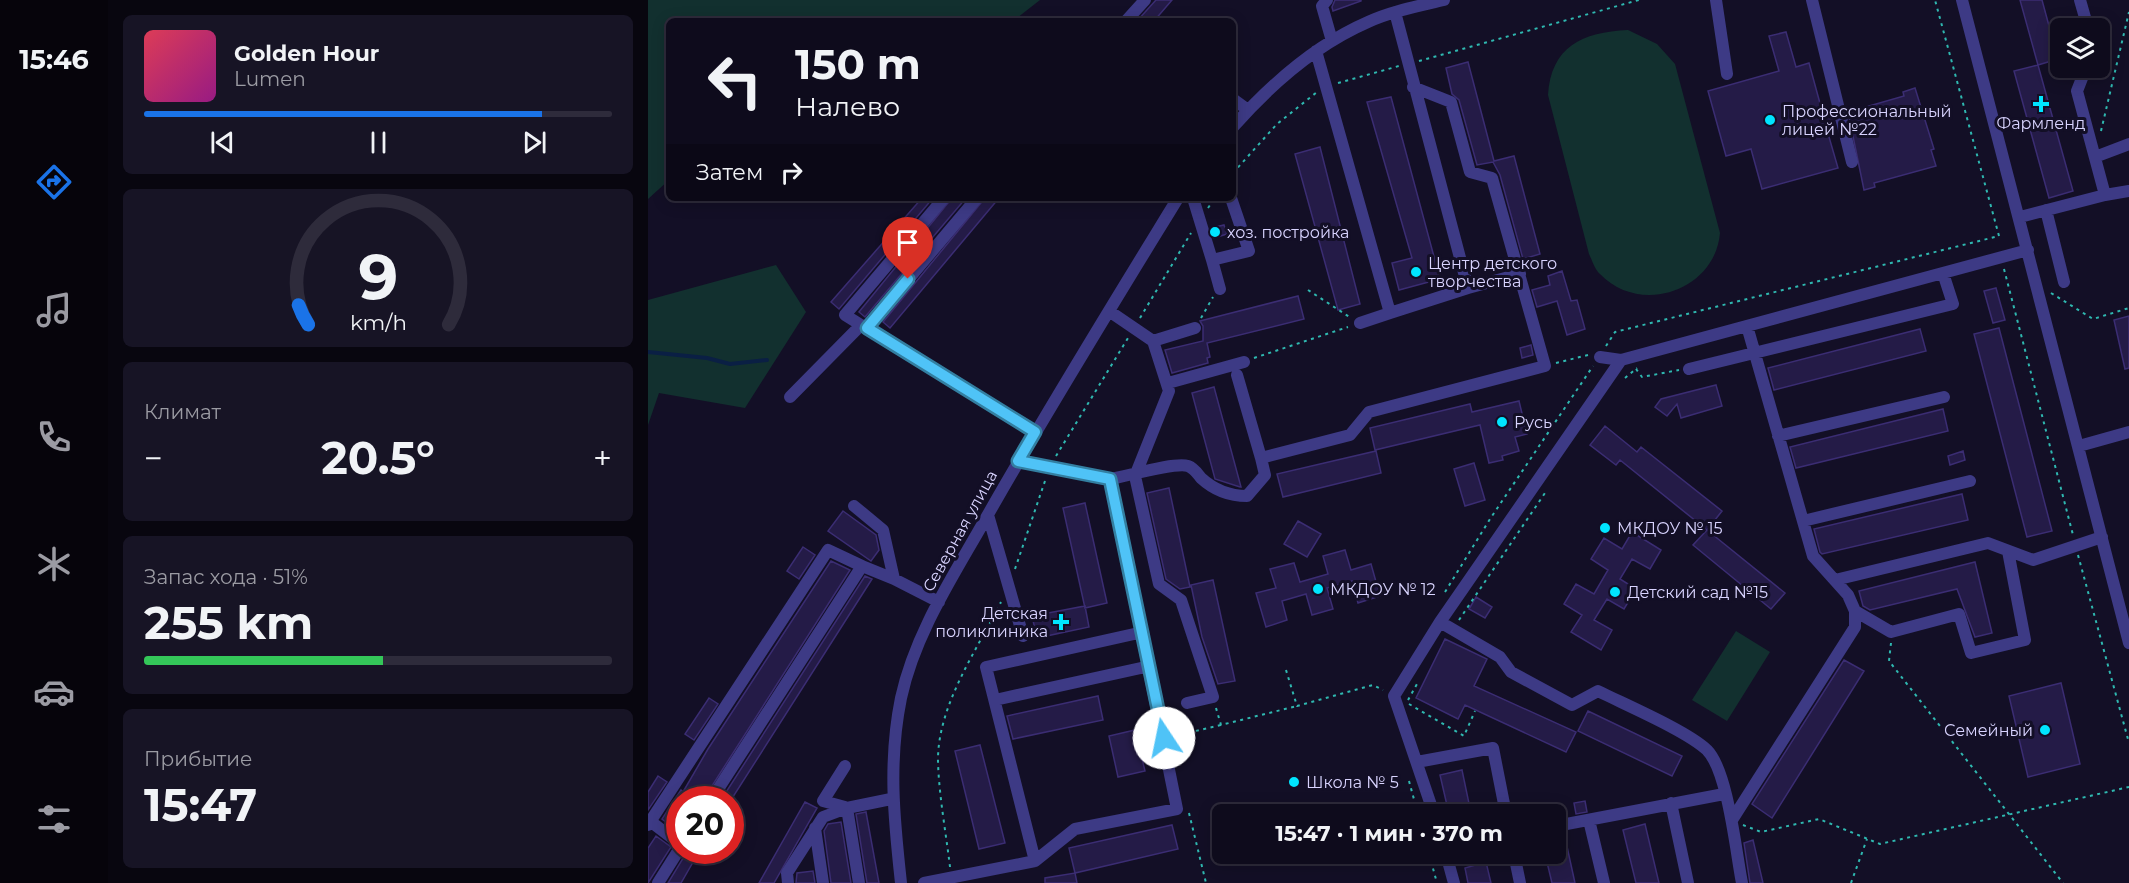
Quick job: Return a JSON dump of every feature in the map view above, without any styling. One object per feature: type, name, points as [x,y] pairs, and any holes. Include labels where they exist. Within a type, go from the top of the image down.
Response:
[{"type":"street","points":[[1129,18],[1145,0]]},
{"type":"street","points":[[1327,0],[1322,6],[1332,41]]},
{"type":"street","points":[[1236,124],[1281,79],[1332,41],[1370,21],[1395,12],[1444,0]]},
{"type":"street","points":[[1716,0],[1727,74]]},
{"type":"street","points":[[1812,0],[1852,162]]},
{"type":"street","points":[[1962,0],[2129,643]]},
{"type":"street","points":[[2080,0],[2085,18]]},
{"type":"street","points":[[1395,12],[1468,288]]},
{"type":"street","points":[[1316,51],[1390,313]]},
{"type":"street","points":[[2082,78],[2077,91],[2105,195]]},
{"type":"street","points":[[1261,458],[1350,435],[1369,411],[1545,366],[1492,178],[1470,172],[1450,102],[1413,87]]},
{"type":"street","points":[[1236,101],[1248,110]]},
{"type":"street","points":[[2095,157],[2129,144]]},
{"type":"street","points":[[2020,217],[2129,191]]},
{"type":"street","points":[[942,201],[845,315],[1035,432]]},
{"type":"street","points":[[790,397],[864,327],[974,201]]},
{"type":"street","name":"Северная улица","points":[[901,883],[891,799],[893,754],[902,697],[915,652],[939,602],[1018,461],[1176,201]]},
{"type":"street","points":[[1194,201],[1220,289]]},
{"type":"street","points":[[1212,260],[1249,251],[1232,201]]},
{"type":"street","points":[[2046,210],[2064,282]]},
{"type":"street","points":[[1600,357],[1621,360],[2028,250]]},
{"type":"street","points":[[1689,369],[1953,304],[1943,273]]},
{"type":"street","points":[[1360,323],[1468,288],[1520,274]]},
{"type":"street","points":[[1109,310],[1153,341],[1168,383],[1169,391],[1135,476],[1159,584],[1181,600],[1213,697],[1186,703]]},
{"type":"street","points":[[1732,820],[1855,627],[1856,611],[1848,595],[1813,555],[1747,326]]},
{"type":"street","points":[[1153,341],[1195,328]]},
{"type":"street","points":[[1431,804],[1394,696],[1445,625],[1621,360]]},
{"type":"street","points":[[1168,383],[1244,362]]},
{"type":"street","points":[[1018,461],[1110,479],[1135,476],[1178,465],[1187,466],[1216,488],[1232,496],[1247,496],[1265,474],[1237,375]]},
{"type":"street","points":[[1778,436],[1944,397]]},
{"type":"street","points":[[2079,446],[2129,432]]},
{"type":"street","points":[[924,883],[1035,861],[1075,829],[1177,808],[1150,666],[1110,479]]},
{"type":"street","points":[[1803,521],[1970,481]]},
{"type":"street","points":[[854,506],[883,530],[894,579]]},
{"type":"street","points":[[988,515],[1023,636]]},
{"type":"street","points":[[1835,580],[1988,543],[2032,560],[2102,537]]},
{"type":"street","points":[[666,836],[649,823],[828,550],[939,602]]},
{"type":"street","points":[[1856,611],[1892,632],[1959,614],[1971,653],[2025,640],[2008,551]]},
{"type":"street","points":[[720,786],[862,566]]},
{"type":"street","points":[[1445,625],[1500,657],[1511,672],[1572,705],[1598,691],[1694,741],[1709,752],[1732,820],[1742,883]]},
{"type":"street","points":[[1035,861],[986,667],[1143,632]]},
{"type":"street","points":[[995,700],[1150,666]]},
{"type":"street","points":[[1417,762],[1493,748],[1504,804]]},
{"type":"street","points":[[844,766],[823,801],[847,808]]},
{"type":"street","points":[[1566,823],[1725,794]]},
{"type":"street","points":[[785,880],[814,828],[823,817],[847,808],[891,799]]},
{"type":"street","points":[[1671,803],[1688,883]]},
{"type":"street","points":[[847,808],[859,883]]},
{"type":"street","points":[[1589,820],[1604,883]]},
{"type":"street","points":[[814,828],[823,883]]},
{"type":"street","points":[[658,883],[669,864]]},
{"type":"street","points":[[1449,864],[1454,883]]},
{"type":"street","points":[[1516,864],[1520,883]]},
{"type":"path","points":[[1236,170],[1277,124],[1303,101],[1326,86],[1639,0]]},
{"type":"path","points":[[1600,357],[1615,332],[1999,236],[1935,0]]},
{"type":"path","points":[[2100,135],[2129,12]]},
{"type":"path","points":[[952,877],[938,762],[945,718],[1010,585],[1050,468],[1213,201]]},
{"type":"path","points":[[1996,272],[2006,269],[2076,546],[2129,743]]},
{"type":"path","points":[[2043,288],[2093,319],[2129,308]]},
{"type":"path","points":[[1195,328],[1216,290],[1220,289]]},
{"type":"path","points":[[1308,290],[1360,323]]},
{"type":"path","points":[[1244,362],[1360,323]]},
{"type":"path","points":[[1545,366],[1586,355]]},
{"type":"path","points":[[1621,380],[1636,369],[1648,366]]},
{"type":"path","points":[[1636,369],[1642,377],[1689,369]]},
{"type":"path","points":[[1445,625],[1458,622],[1550,486]]},
{"type":"path","points":[[1892,632],[1889,661],[2062,883]]},
{"type":"path","points":[[1286,670],[1297,706]]},
{"type":"path","points":[[1406,703],[1417,684]]},
{"type":"path","points":[[1164,738],[1373,685],[1464,736],[1475,711]]},
{"type":"path","points":[[1213,697],[1221,725]]},
{"type":"path","points":[[1732,820],[1761,832],[1819,819],[1880,844],[2129,787]]},
{"type":"path","points":[[1177,808],[1187,806],[1206,883]]},
{"type":"path","points":[[1851,883],[1867,839]]},
{"type":"path","points":[[1432,864],[1437,883]]},
{"type":"green space","points":[[648,0],[1040,0],[1017,18],[666,18],[666,183],[648,199]]},
{"type":"green space","points":[[1628,30],[1657,44],[1675,64],[1720,233],[1715,253],[1705,270],[1690,283],[1673,291],[1654,295],[1635,293],[1616,287],[1595,267],[1589,254],[1548,95],[1555,65],[1572,45],[1597,34]]},
{"type":"green space","points":[[776,265],[806,312],[745,408],[659,393],[648,425],[648,300]]},
{"type":"green space","points":[[1736,631],[1770,652],[1727,721],[1692,700]]},
{"type":"building","points":[[1156,0],[1172,0],[1157,18],[1140,18]]},
{"type":"building","points":[[1335,0],[1361,0],[1361,1],[1333,11]]},
{"type":"building","points":[[2020,0],[2042,0],[2050,30],[2050,61],[2038,65]]},
{"type":"building","name":"Профессиональный лицей №22","points":[[1786,32],[1796,67],[1809,63],[1824,118],[1832,116],[1835,128],[1827,130],[1838,168],[1762,189],[1751,149],[1726,156],[1708,91],[1779,71],[1769,36]]},
{"type":"building","points":[[1468,62],[1494,161],[1514,156],[1540,254],[1523,259],[1500,175],[1493,162],[1477,165],[1459,100],[1452,94],[1446,68]]},
{"type":"building","points":[[2038,65],[2073,191],[2049,198],[2014,71]]},
{"type":"building","points":[[1915,88],[1934,149],[1931,150],[1936,166],[1874,183],[1875,187],[1864,190],[1848,112],[1904,96],[1903,92]]},
{"type":"building","points":[[1391,97],[1440,279],[1399,290],[1392,263],[1412,258],[1367,102]]},
{"type":"building","points":[[1320,147],[1360,304],[1338,310],[1295,154]]},
{"type":"building","points":[[919,201],[930,201],[839,309],[831,302]]},
{"type":"building","points":[[950,201],[963,201],[865,317],[859,312]]},
{"type":"building","points":[[983,201],[996,201],[890,328],[883,322]]},
{"type":"building","name":"хоз. постройка","points":[[1224,225],[1227,234],[1214,238],[1211,228]]},
{"type":"building","points":[[1562,271],[1571,301],[1577,300],[1585,329],[1567,335],[1557,301],[1537,307],[1532,290],[1550,285],[1548,276]]},
{"type":"building","points":[[1996,288],[2005,320],[1993,323],[1984,291]]},
{"type":"building","points":[[1298,296],[1304,319],[1207,343],[1210,357],[1207,358],[1208,363],[1172,373],[1165,350],[1203,341],[1203,326],[1200,321]]},
{"type":"building","points":[[2129,316],[2129,368],[2125,369],[2114,320]]},
{"type":"building","points":[[1999,328],[2052,531],[2027,537],[1974,334]]},
{"type":"building","points":[[1920,329],[1926,351],[1774,390],[1768,368]]},
{"type":"building","points":[[1531,345],[1533,355],[1522,358],[1520,348]]},
{"type":"building","points":[[1716,385],[1722,406],[1681,418],[1677,404],[1667,416],[1655,407],[1661,399]]},
{"type":"building","points":[[1214,387],[1241,487],[1215,479],[1192,393]]},
{"type":"building","points":[[1519,401],[1527,434],[1515,437],[1519,451],[1502,456],[1503,460],[1489,463],[1480,425],[1375,450],[1370,428],[1470,404],[1472,412]]},
{"type":"building","points":[[1943,409],[1948,431],[1796,468],[1790,447]]},
{"type":"building","points":[[1605,426],[1637,452],[1641,447],[1722,511],[1707,530],[1620,460],[1616,465],[1590,445]]},
{"type":"building","points":[[1376,451],[1381,473],[1283,497],[1277,474]]},
{"type":"building","points":[[1963,451],[1965,460],[1950,465],[1948,456]]},
{"type":"building","points":[[1474,463],[1485,500],[1465,506],[1454,469]]},
{"type":"building","points":[[1169,488],[1190,587],[1180,589],[1166,579],[1147,493]]},
{"type":"building","points":[[1962,494],[1968,520],[1822,554],[1820,552],[1814,529]]},
{"type":"building","points":[[1085,503],[1107,603],[1085,608],[1063,508]]},
{"type":"building","points":[[843,511],[876,535],[879,550],[871,561],[828,531]]},
{"type":"building","points":[[1298,521],[1321,534],[1307,557],[1284,544]]},
{"type":"building","points":[[1707,530],[1785,593],[1771,609],[1693,545]]},
{"type":"building","name":"Детский сад №15","points":[[1632,532],[1661,550],[1650,569],[1632,559],[1620,579],[1636,589],[1624,609],[1607,599],[1594,620],[1612,630],[1601,650],[1571,632],[1582,615],[1564,604],[1576,584],[1594,594],[1608,570],[1591,559],[1604,538],[1622,549]]},
{"type":"building","points":[[803,547],[815,555],[799,579],[787,571]]},
{"type":"building","points":[[1345,550],[1351,570],[1371,564],[1380,596],[1358,603],[1352,581],[1327,588],[1333,609],[1312,615],[1306,594],[1282,601],[1287,620],[1266,627],[1256,593],[1276,588],[1270,569],[1294,563],[1300,582],[1328,574],[1323,556]]},
{"type":"building","points":[[831,561],[850,570],[712,786],[686,786],[708,749]]},
{"type":"building","points":[[1975,562],[1992,633],[1975,637],[1957,589],[1870,610],[1863,606],[1859,591]]},
{"type":"building","points":[[865,576],[872,579],[740,786],[730,786]]},
{"type":"building","points":[[1213,580],[1235,681],[1218,684],[1202,637],[1191,585]]},
{"type":"building","points":[[1476,597],[1492,607],[1485,618],[1469,609]]},
{"type":"building","name":"Детская поликлиника","points":[[1085,606],[1089,627],[1037,638],[1032,616]]},
{"type":"building","points":[[1445,639],[1487,659],[1474,686],[1576,732],[1566,752],[1465,705],[1458,719],[1416,698]]},
{"type":"building","points":[[1844,660],[1864,671],[1772,818],[1752,804]]},
{"type":"building","name":"Семейный","points":[[2061,683],[2080,764],[2028,777],[2009,696]]},
{"type":"building","points":[[1098,696],[1103,720],[1013,739],[1007,716]]},
{"type":"building","points":[[709,698],[718,704],[694,740],[685,734]]},
{"type":"building","points":[[1588,711],[1682,756],[1672,776],[1578,731]]},
{"type":"building","points":[[1135,730],[1145,771],[1118,777],[1109,736]]},
{"type":"building","points":[[980,745],[1005,843],[979,849],[955,751]]},
{"type":"building","points":[[1462,770],[1469,804],[1447,804],[1440,775]]},
{"type":"building","points":[[658,776],[667,782],[648,810],[648,792]]},
{"type":"building","points":[[1585,801],[1587,812],[1576,814],[1574,803]]},
{"type":"building","points":[[805,802],[817,808],[774,883],[759,883]]},
{"type":"building","points":[[866,812],[879,883],[867,883],[856,814]]},
{"type":"building","points":[[841,822],[851,883],[831,883],[824,831],[828,824]]},
{"type":"building","points":[[1645,824],[1659,883],[1636,883],[1623,830]]},
{"type":"building","points":[[1172,825],[1178,849],[1075,873],[1069,848]]},
{"type":"building","points":[[656,836],[666,843],[666,855],[648,883],[648,848]]},
{"type":"building","points":[[1753,840],[1763,883],[1750,883],[1744,843]]},
{"type":"building","points":[[1566,842],[1575,883],[1552,883],[1547,864],[1566,864]]},
{"type":"building","points":[[680,864],[692,864],[681,883],[668,883]]},
{"type":"building","points":[[1486,864],[1491,883],[1468,883],[1465,868]]},
{"type":"building","points":[[813,871],[815,883],[796,883],[797,873]]},
{"type":"building","points":[[1075,873],[1077,883],[1045,883],[1045,878]]},
{"type":"waterway","points":[[648,352],[707,358],[730,364],[767,360]]},
{"type":"place","name":"Фармленд","points":[[2041,104]]},
{"type":"place","name":"Профессиональный лицей №22","points":[[1770,120]]},
{"type":"place","name":"хоз. постройка","points":[[1215,232]]},
{"type":"place","name":"Центр детского творчества","points":[[1416,272]]},
{"type":"place","name":"Русь","points":[[1502,422]]},
{"type":"place","name":"МКДОУ № 15","points":[[1605,528]]},
{"type":"place","name":"МКДОУ № 12","points":[[1318,589]]},
{"type":"place","name":"Детский сад №15","points":[[1615,592]]},
{"type":"place","name":"Детская поликлиника","points":[[1061,622]]},
{"type":"place","name":"Семейный","points":[[2045,730]]},
{"type":"place","name":"Школа № 5","points":[[1294,782]]},
{"type":"route","points":[[908,279],[867,328],[1035,432],[1018,461],[1110,479],[1164,738]]}]
